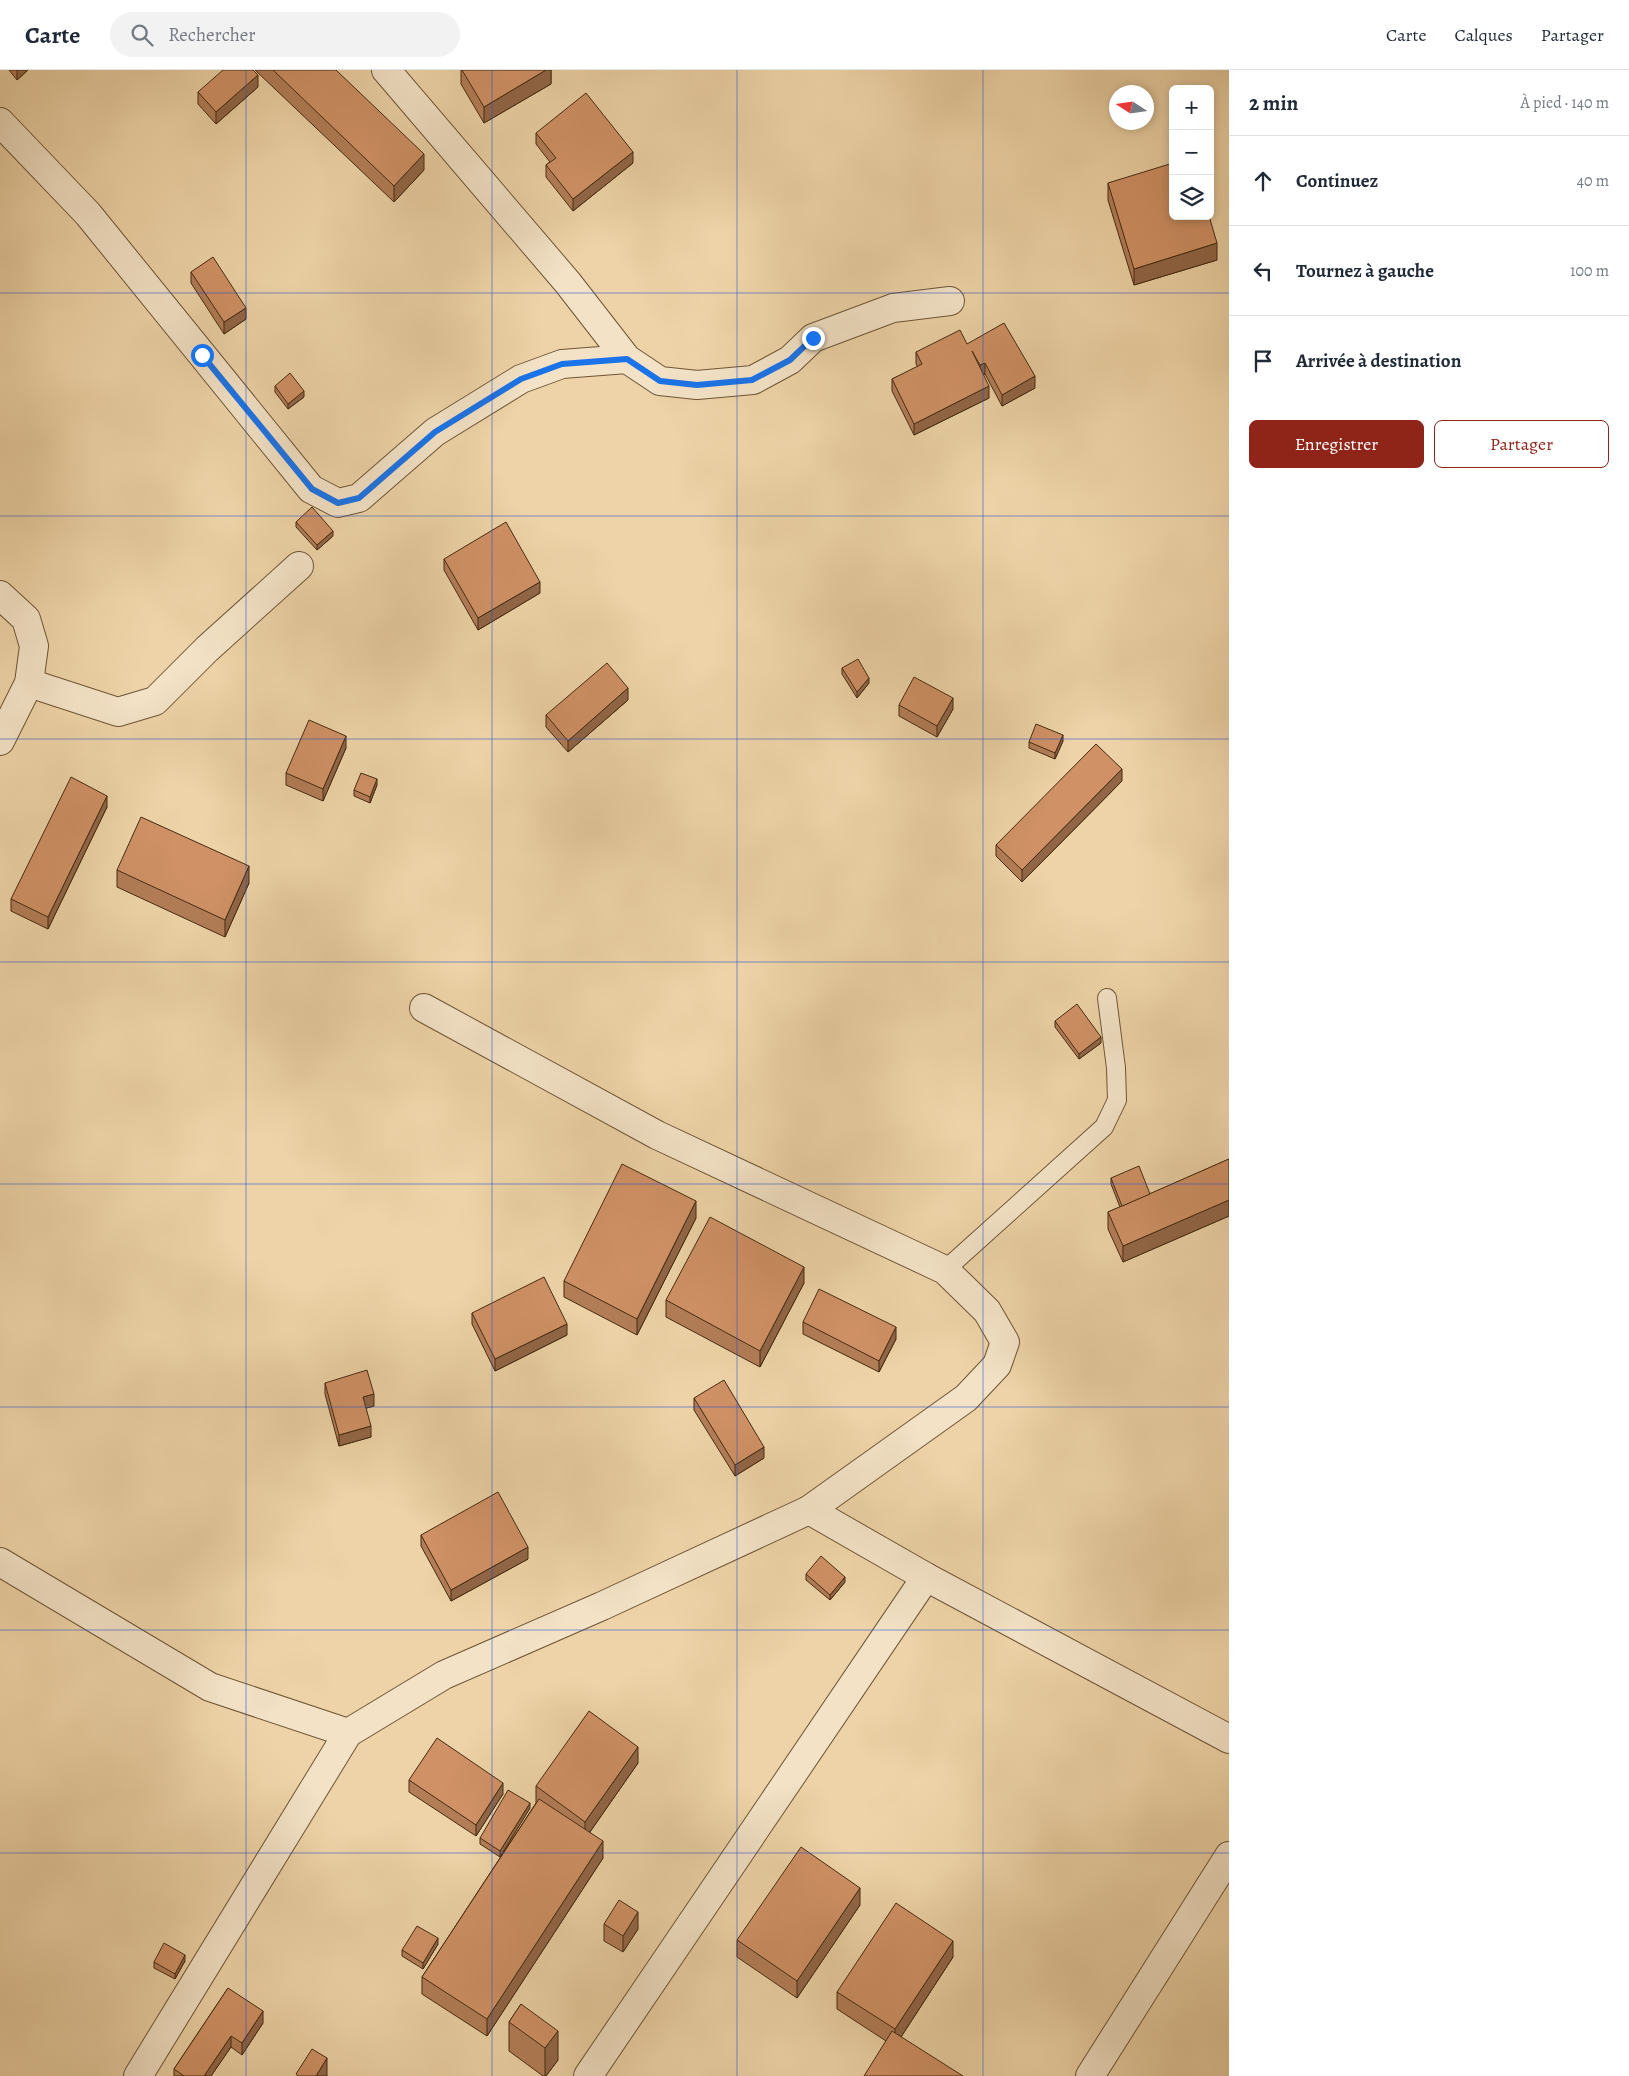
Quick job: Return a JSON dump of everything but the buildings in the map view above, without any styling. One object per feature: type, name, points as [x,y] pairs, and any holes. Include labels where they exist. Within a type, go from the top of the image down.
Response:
[{"type":"street","points":[[386,70],[568,283],[627,359],[660,381],[697,385],[752,380],[790,360],[813,338],[893,308],[950,301]]},
{"type":"street","points":[[0,122],[88,214],[312,489],[338,503],[359,498],[435,432],[521,379],[562,364],[627,359]]},
{"type":"street","points":[[29,683],[118,712],[155,701],[207,649],[299,566]]},
{"type":"street","points":[[0,595],[26,619],[34,646],[29,683],[0,741]]},
{"type":"street","points":[[138,2076],[348,1733],[444,1675],[602,1606],[810,1510],[966,1398],[997,1365],[1005,1342],[987,1311],[945,1270],[657,1135],[424,1008]]},
{"type":"street","points":[[810,1510],[926,1577],[1229,1739]]},
{"type":"street","points":[[0,1562],[210,1687],[348,1733]]},
{"type":"street","points":[[588,2076],[926,1577]]},
{"type":"street","points":[[1090,2076],[1229,1856]]},
{"type":"lane","points":[[945,1270],[1104,1127],[1117,1100],[1116,1068],[1107,998]]},
{"type":"route","points":[[202,355],[312,489],[338,503],[359,498],[435,432],[521,379],[562,364],[627,359],[660,381],[697,385],[752,380],[790,360],[813,338]]}]
